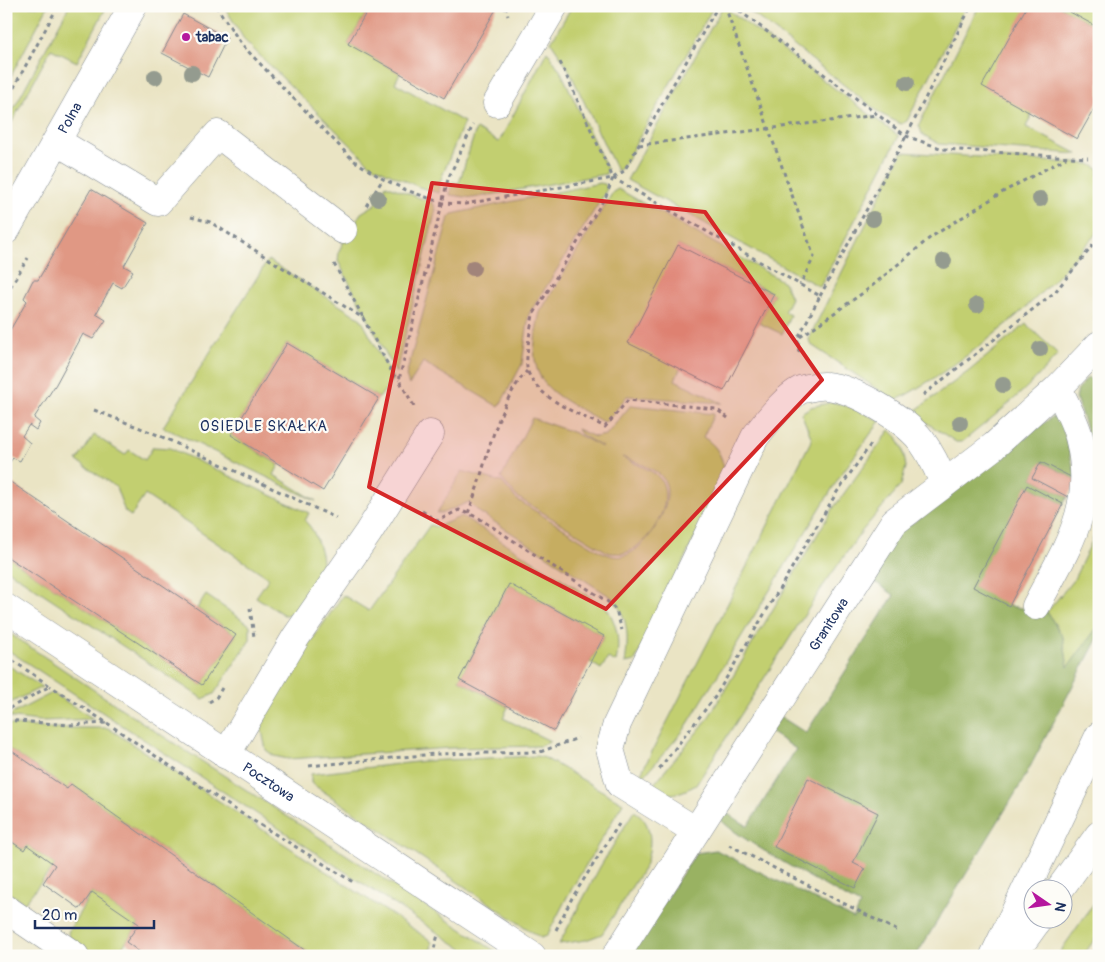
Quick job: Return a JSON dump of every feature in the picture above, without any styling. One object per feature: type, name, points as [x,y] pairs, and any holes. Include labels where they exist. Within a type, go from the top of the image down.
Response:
[{"type":"street","name":"Polna","points":[[6,230],[58,142],[133,6]]},
{"type":"street","points":[[497,103],[554,6]]},
{"type":"street","points":[[58,142],[158,202],[218,134],[343,230]]},
{"type":"street","name":"Granitowa","points":[[616,956],[894,522],[994,446],[1058,388],[1099,345]]},
{"type":"street","points":[[696,832],[636,796],[620,784],[610,749],[617,724],[755,437],[774,412],[801,390],[826,386],[859,396],[895,416],[919,439],[934,460],[944,484]]},
{"type":"street","points":[[1036,606],[1075,531],[1083,504],[1086,472],[1079,436],[1058,388]]},
{"type":"street","points":[[226,755],[296,637],[368,533],[430,434]]},
{"type":"street","name":"Pocztowa","points":[[6,608],[532,956]]},
{"type":"street","points":[[994,956],[1099,736]]},
{"type":"street","points":[[1066,880],[1099,835]]},
{"type":"street","points":[[6,909],[75,956]]},
{"type":"street","points":[[1012,956],[1031,930]]},
{"type":"path","points":[[6,102],[58,6]]},
{"type":"path","points":[[216,6],[242,46],[353,160],[383,179],[406,190],[452,205],[613,178],[624,171],[718,6]]},
{"type":"path","points":[[725,6],[814,257],[800,285]]},
{"type":"path","points":[[733,6],[906,136],[943,149],[1088,158]]},
{"type":"path","points":[[801,390],[798,338],[906,136],[970,6]]},
{"type":"path","points":[[561,64],[613,178],[820,296]]},
{"type":"path","points":[[399,380],[448,178],[471,126],[497,103]]},
{"type":"path","points":[[639,145],[878,115]]},
{"type":"path","points":[[798,338],[867,290],[931,237],[1001,193],[1066,158]]},
{"type":"path","points":[[613,178],[606,196],[533,315],[529,333],[527,371],[537,386],[552,399],[605,427],[628,400],[660,402],[716,409],[755,437]]},
{"type":"path","points":[[186,216],[210,222],[363,318],[394,376],[399,380],[430,434]]},
{"type":"path","points":[[921,397],[1055,292],[1099,238]]},
{"type":"path","points":[[468,513],[504,407],[518,381],[527,371]]},
{"type":"path","points":[[94,410],[158,435],[368,533]]},
{"type":"path","points":[[556,931],[572,898],[636,796],[698,722],[715,697],[836,492],[873,441]]},
{"type":"path","points":[[392,493],[438,521],[459,510],[468,513],[608,602],[616,610],[621,622],[622,640]]},
{"type":"path","points":[[250,608],[253,642]]},
{"type":"path","points":[[6,656],[231,807],[357,885]]},
{"type":"path","points":[[202,706],[216,698],[226,682]]},
{"type":"path","points":[[6,710],[50,686]]},
{"type":"path","points":[[6,720],[69,725],[106,723]]},
{"type":"path","points":[[306,766],[434,754],[540,752],[617,724]]},
{"type":"path","points":[[696,832],[719,840],[900,932]]},
{"type":"path","points":[[430,932],[444,942]]},
{"type":"highlighted area","points":[[432,183],[705,212],[822,380],[606,609],[369,487]]},
{"type":"green space","points":[[6,6],[48,6],[6,85]]},
{"type":"green space","points":[[69,6],[107,6],[77,62],[51,49],[6,133],[6,123]]},
{"type":"green space","points":[[224,6],[370,6],[348,44],[400,73],[395,83],[464,122],[441,179],[439,193],[419,187],[371,165],[245,41]]},
{"type":"green space","points":[[572,6],[714,6],[622,168],[617,171],[567,66],[551,42]]},
{"type":"green space","points":[[723,6],[899,136],[820,287],[627,180]]},
{"type":"green space","points":[[743,6],[966,6],[907,121],[901,124],[881,114]]},
{"type":"green space","points":[[979,6],[1027,6],[1032,114],[1026,127],[1078,154],[939,144],[922,134],[919,125]]},
{"type":"green space","points":[[1059,6],[1099,6],[1099,28]]},
{"type":"green space","points":[[547,51],[561,72],[607,169],[606,174],[473,198],[450,195],[452,182],[459,183],[476,129],[499,142]]},
{"type":"green space","points":[[902,152],[1090,164],[1099,169],[1099,229],[1056,278],[1013,318],[943,372],[895,401],[810,344],[809,338]]},
{"type":"green space","points":[[600,183],[605,184],[607,188],[604,195],[529,314],[522,364],[499,407],[423,362],[409,385],[406,376],[449,217],[452,214]]},
{"type":"green space","points":[[386,185],[433,203],[436,209],[396,373],[338,261],[339,251],[346,236],[361,213],[376,204]]},
{"type":"green space","points":[[618,189],[784,282],[791,298],[784,312],[790,315],[782,334],[759,323],[774,294],[678,245],[680,369],[675,380],[722,403],[627,396],[607,421],[603,422],[554,392],[544,382],[537,370],[535,336],[540,312],[613,192]]},
{"type":"green space","points":[[268,260],[361,319],[393,379],[379,398],[287,343],[231,435],[279,465],[274,475],[316,501],[163,427]]},
{"type":"green space","points":[[1026,324],[1058,354],[1024,390],[962,442],[956,442],[912,413],[969,371]]},
{"type":"green space","points":[[1088,377],[1099,387],[1097,462],[1076,398],[1078,389]]},
{"type":"green space","points":[[832,402],[850,407],[880,421],[840,476],[684,730],[639,782],[637,781],[812,439],[801,413],[811,407]]},
{"type":"green space","points":[[631,405],[714,414],[703,437],[719,453],[725,475],[635,661],[625,663],[626,628],[621,612],[611,597],[479,512],[469,502],[443,513],[437,513],[462,471],[502,482],[516,499],[601,551],[616,556],[623,556],[632,552],[642,544],[651,533],[659,521],[664,508],[667,495],[666,484],[660,475],[652,469],[622,457],[656,475],[663,484],[665,494],[661,515],[650,534],[634,549],[625,553],[609,553],[517,497],[501,478],[532,418],[575,433],[602,447],[579,433],[577,429],[595,437],[606,435]]},
{"type":"green space","points":[[1052,417],[1060,418],[1077,480],[1042,462],[1032,478],[1068,497],[1063,504],[1027,485],[1009,606],[1047,612],[1063,637],[1068,667],[1099,625],[1099,636],[1021,784],[916,956],[628,956],[696,853],[716,850],[854,919],[860,905],[784,863],[741,836],[719,817],[721,810],[748,826],[796,749],[770,732],[781,717],[806,733],[894,595],[869,578],[898,534]]},
{"type":"green space","points":[[890,430],[897,437],[903,450],[906,467],[901,485],[862,531],[823,586],[696,785],[672,794],[661,794],[649,790],[707,720],[832,510]]},
{"type":"green space","points":[[94,435],[125,455],[129,450],[145,460],[153,447],[170,448],[309,513],[305,521],[316,537],[321,555],[321,573],[314,589],[296,614],[284,615],[256,597],[269,578],[145,495],[131,516],[125,512],[116,487],[77,461]]},
{"type":"green space","points":[[1099,461],[1099,625],[1068,668],[1063,637],[1047,612],[1074,579],[1095,535]]},
{"type":"green space","points":[[462,516],[606,607],[613,620],[618,641],[616,662],[608,658],[601,669],[590,662],[604,636],[509,584],[459,680],[508,707],[503,718],[550,741],[540,746],[450,748],[288,759],[274,756],[266,750],[261,726],[264,710],[343,595],[369,611],[430,525],[437,527]]},
{"type":"green space","points":[[6,556],[202,685],[236,635],[197,608],[206,595],[250,625],[250,640],[214,694],[203,699],[6,569]]},
{"type":"green space","points":[[6,631],[152,729],[503,956],[473,956],[6,649]]},
{"type":"green space","points":[[6,664],[42,687],[6,705]]},
{"type":"green space","points":[[52,693],[94,719],[39,721],[6,717]]},
{"type":"green space","points":[[6,724],[45,728],[108,728],[430,940],[432,943],[430,956],[313,956],[71,784],[67,789],[6,747]]},
{"type":"green space","points":[[536,756],[545,758],[623,803],[568,895],[547,936],[541,938],[311,783],[311,774],[425,761]]},
{"type":"green space","points":[[634,811],[645,822],[650,836],[645,866],[602,934],[586,940],[559,944],[600,867]]},
{"type":"green space","points":[[6,838],[24,850],[27,845],[55,865],[26,901],[23,902],[6,891]]},
{"type":"green space","points":[[92,892],[139,924],[116,956],[96,956],[69,937],[68,932]]},
{"type":"green space","points":[[1099,896],[1099,933],[1083,956],[1057,956]]},
{"type":"building","points":[[370,6],[498,6],[444,98],[348,44]]},
{"type":"building","points":[[1027,6],[1059,6],[1099,28],[1099,100],[1077,139],[982,86]]},
{"type":"building","points":[[183,14],[227,38],[208,77],[162,53]]},
{"type":"building","points":[[91,189],[148,223],[124,266],[133,271],[122,288],[113,283],[96,314],[106,320],[93,339],[83,334],[56,384],[34,418],[40,423],[36,430],[29,425],[22,436],[30,443],[20,461],[13,458],[6,467],[6,337],[27,301],[24,298],[33,280],[38,280]]},
{"type":"building","points":[[678,245],[774,294],[724,391],[628,343]]},
{"type":"building","points":[[287,343],[379,398],[323,491],[231,435]]},
{"type":"building","points":[[1041,462],[1077,480],[1068,497],[1032,478]]},
{"type":"building","points":[[6,479],[236,635],[202,685],[6,556]]},
{"type":"building","points":[[1027,485],[1063,504],[1009,606],[973,587]]},
{"type":"building","points":[[509,584],[604,636],[554,731],[459,680]]},
{"type":"building","points":[[6,747],[67,789],[71,784],[313,956],[183,956],[178,952],[175,956],[145,956],[126,942],[139,924],[92,892],[80,909],[43,883],[55,865],[27,845],[24,850],[6,838]]},
{"type":"building","points":[[808,778],[878,813],[853,863],[865,869],[855,888],[774,847]]},
{"type":"place","name":"tabac","points":[[186,37]]},
{"type":"district","name":"OSIEDLE SKAŁKA","points":[[264,426]]}]
